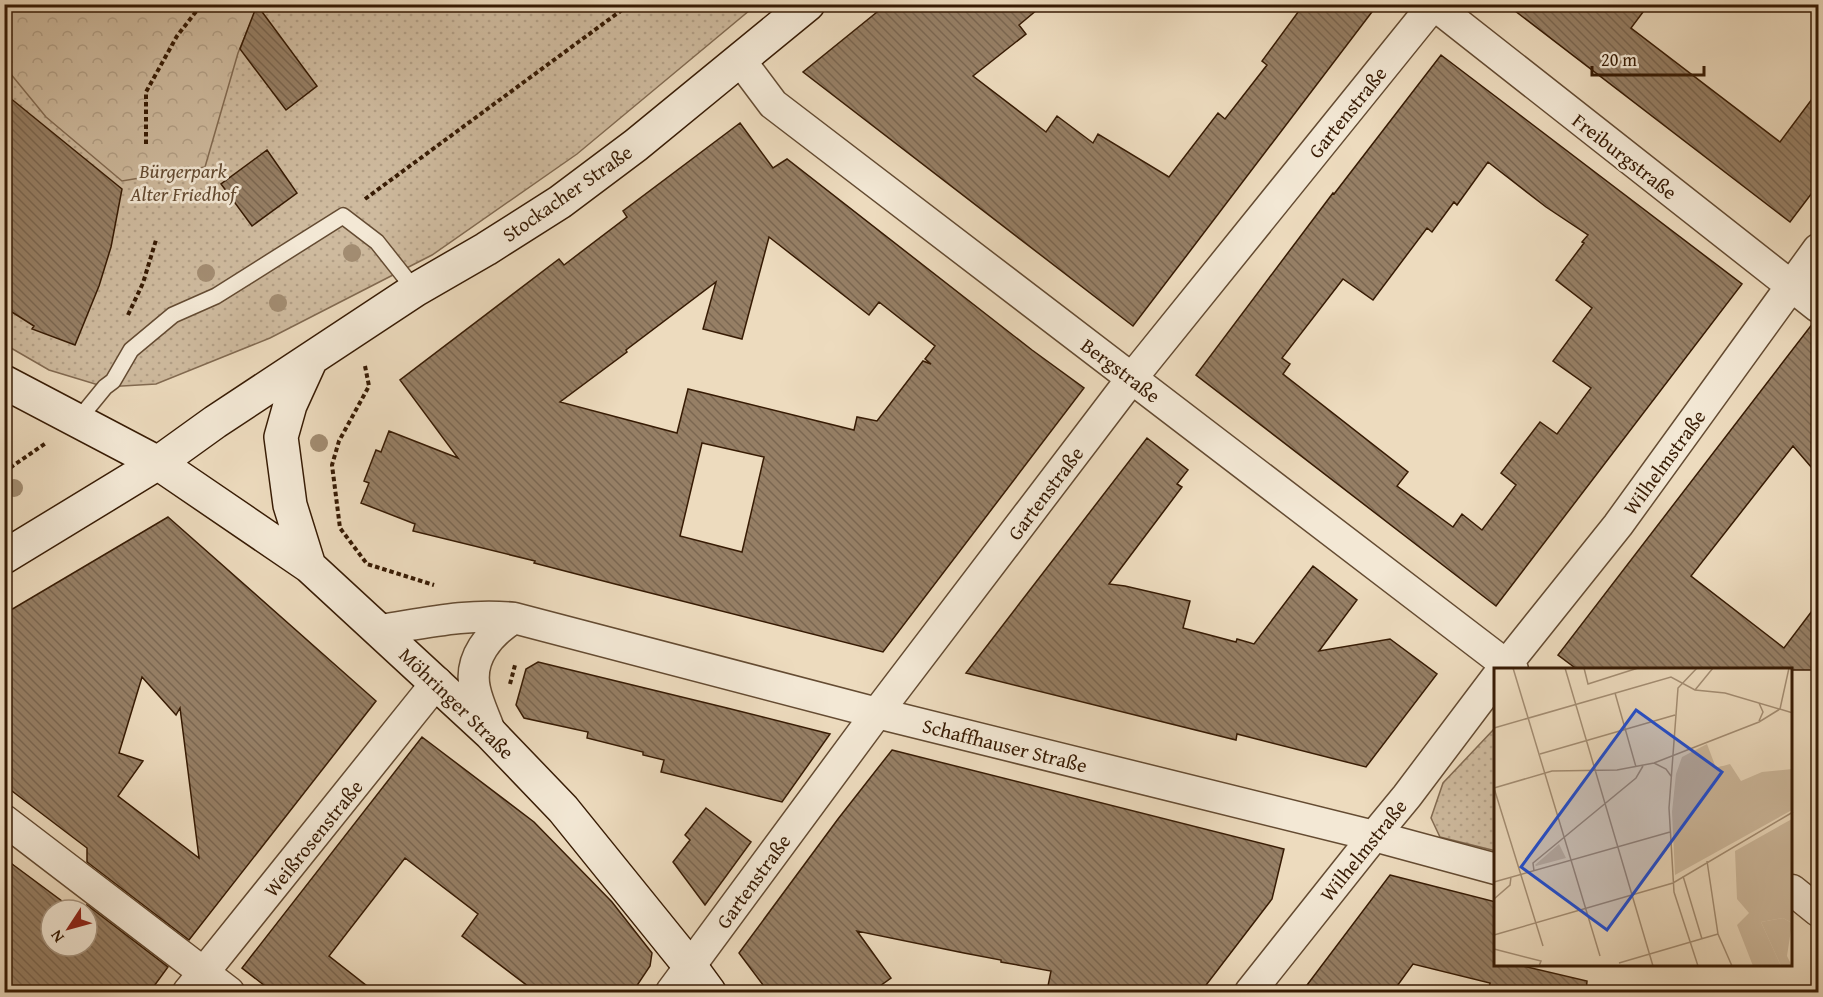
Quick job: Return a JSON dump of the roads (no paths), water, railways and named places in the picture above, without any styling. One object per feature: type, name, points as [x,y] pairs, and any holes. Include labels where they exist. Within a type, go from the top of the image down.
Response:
[{"type":"street","name":"Stockacher Straße","points":[[4,557],[158,463],[215,422],[415,290],[560,202],[636,145],[808,4]]},
{"type":"street","name":"Freiburgstraße","points":[[1434,5],[1818,307]]},
{"type":"street","name":"Gartenstraße","points":[[671,993],[877,713],[1132,378],[1434,5]]},
{"type":"street","name":"Bergstraße","points":[[740,60],[773,104],[1132,378],[1500,668]]},
{"type":"street","name":"Wilhelmstraße","points":[[1506,668],[1618,525],[1818,249]]},
{"type":"street","points":[[309,566],[290,505],[281,437],[290,405],[311,359]]},
{"type":"street","name":"Möhringer Straße","points":[[4,382],[158,463],[309,566],[496,738],[563,809],[690,966],[709,993]]},
{"type":"street","name":"Schaffhauser Straße","points":[[381,630],[463,616],[488,615],[514,618],[877,713],[1494,867]]},
{"type":"street","points":[[496,738],[475,689],[473,675],[479,655],[487,640],[498,628],[514,618]]},
{"type":"street","name":"Weißrosenstraße","points":[[195,983],[437,682]]},
{"type":"street","name":"Wilhelmstraße","points":[[1250,993],[1494,684]]},
{"type":"street","points":[[4,820],[195,983],[229,993]]},
{"type":"street","points":[[1793,892],[1818,911]]},
{"type":"lane","points":[[78,420],[105,387],[113,381],[131,350],[173,315],[216,296],[343,216],[377,242],[415,290]]},
{"type":"park label","name":"Bürgerpark Alter Friedhof","points":[[183,182]]}]
